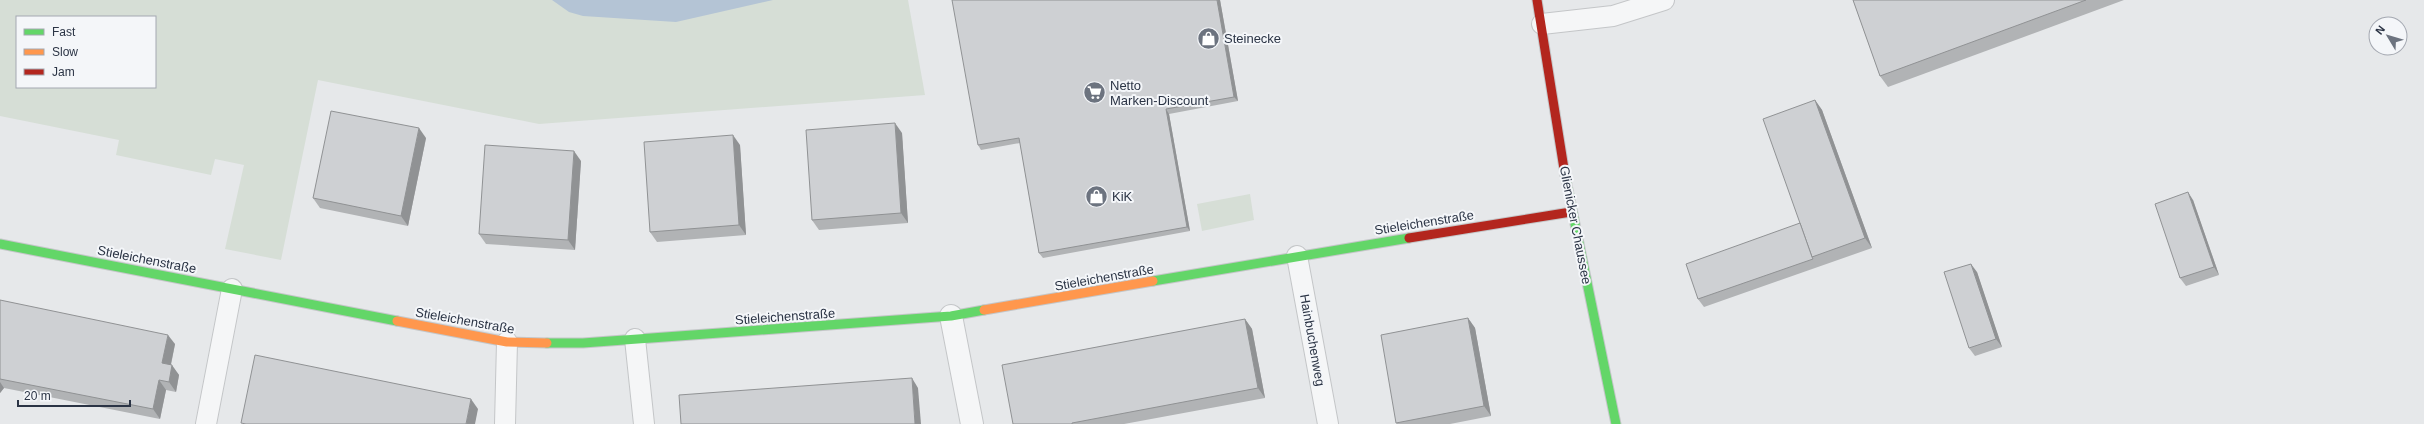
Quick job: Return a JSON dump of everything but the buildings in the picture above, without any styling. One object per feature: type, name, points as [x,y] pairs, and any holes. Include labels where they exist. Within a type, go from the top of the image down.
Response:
[{"type":"street","name":"Glienicker Chaussee","points":[[1537,0],[1571,212],[1616,424]]},
{"type":"street","name":"Stieleichenstraße","points":[[0,244],[507,342],[583,343],[951,316],[1297,256],[1571,212]]},
{"type":"street","points":[[951,316],[972,424]]},
{"type":"lane","points":[[1542,24],[1613,16],[1664,0]]},
{"type":"lane","name":"Hainbuchenweg","points":[[1297,256],[1328,424]]},
{"type":"lane","points":[[206,424],[232,289]]},
{"type":"lane","points":[[635,339],[644,424]]},
{"type":"lane","points":[[505,424],[507,342]]},
{"type":"shaded area","points":[[0,0],[908,0],[925,95],[539,124],[318,80],[281,260],[225,249],[244,165],[215,159],[211,175],[116,155],[119,140],[0,116]]},
{"type":"shaded area","points":[[1250,194],[1254,220],[1202,231],[1197,204]]},
{"type":"water","points":[[552,0],[773,0],[676,22],[583,16],[569,12]]},
{"type":"traffic: fast","points":[[1565,175],[1616,424]]},
{"type":"traffic: fast","points":[[1153,281],[1409,238]]},
{"type":"traffic: fast","points":[[0,244],[397,321]]},
{"type":"traffic: fast","points":[[547,343],[583,343],[951,316],[984,310]]},
{"type":"traffic: slow","points":[[984,310],[1153,281]]},
{"type":"traffic: slow","points":[[397,321],[507,342],[547,343]]},
{"type":"traffic: jam","points":[[1537,0],[1565,175]]},
{"type":"traffic: jam","points":[[1409,238],[1571,212]]},
{"type":"place","name":"Steinecke","points":[[1209,38]]},
{"type":"place","name":"Netto Marken-Discount","points":[[1095,92]]},
{"type":"place","name":"KiK","points":[[1097,196]]}]
